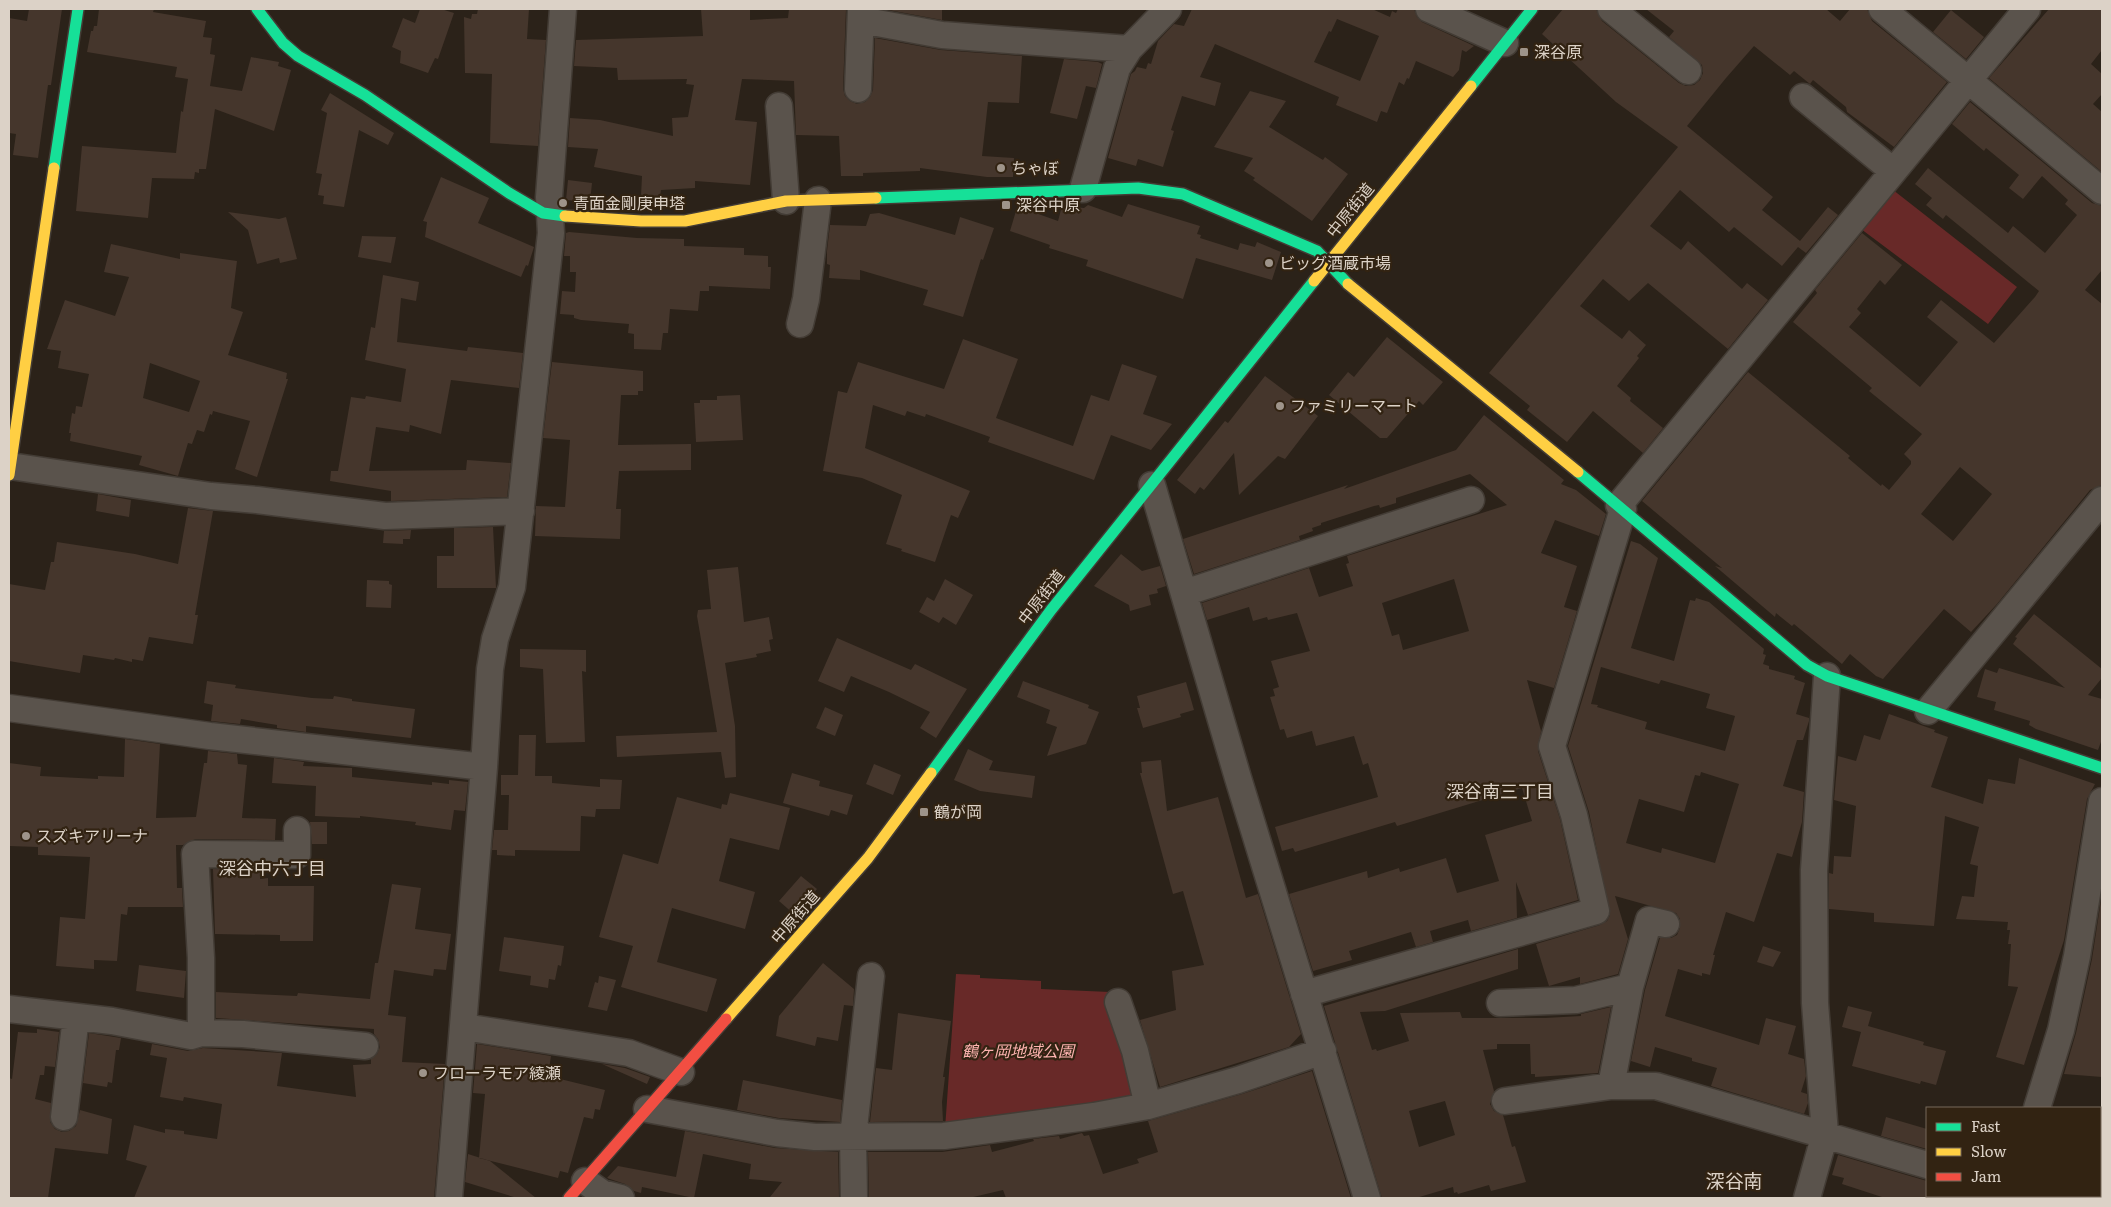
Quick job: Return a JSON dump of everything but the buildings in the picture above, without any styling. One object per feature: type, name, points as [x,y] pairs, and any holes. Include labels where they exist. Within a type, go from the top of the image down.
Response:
[{"type":"street","points":[[78,9],[9,471],[385,516],[521,512]]},
{"type":"street","points":[[257,9],[283,43],[298,56],[365,94],[509,194],[543,214],[641,221],[685,221],[786,201],[1138,188],[1183,194],[1316,251],[1341,279],[1621,507],[1807,665],[1827,676],[2102,768]]},
{"type":"street","points":[[449,1198],[464,1027],[490,669],[496,639],[512,586],[521,512],[550,233],[549,197],[563,9]]},
{"type":"street","points":[[1083,190],[1117,68],[1129,49],[1168,9]]},
{"type":"street","points":[[1429,9],[1505,43]]},
{"type":"street","name":"中原街道","points":[[577,1190],[868,858],[1051,610],[1532,9]]},
{"type":"street","points":[[1611,9],[1688,72]]},
{"type":"street","points":[[1882,9],[2102,191]]},
{"type":"street","points":[[1304,994],[1596,911],[1574,815],[1552,746],[1621,507],[2027,9]]},
{"type":"street","points":[[858,89],[861,14],[942,35],[1129,49]]},
{"type":"street","points":[[1803,97],[1893,171]]},
{"type":"street","points":[[779,106],[786,201]]},
{"type":"street","points":[[800,324],[806,299],[818,200]]},
{"type":"street","points":[[1152,485],[1367,1198]]},
{"type":"street","points":[[1184,593],[1471,500]]},
{"type":"street","points":[[1928,711],[2102,500]]},
{"type":"street","points":[[1806,1198],[1825,1134],[1815,1003],[1814,870],[1827,676]]},
{"type":"street","points":[[9,708],[210,736],[484,767]]},
{"type":"street","points":[[2037,1107],[2063,1020],[2077,956],[2102,801]]},
{"type":"street","points":[[201,1033],[201,958],[195,854],[297,855],[297,830]]},
{"type":"street","points":[[1611,1086],[1630,987],[1649,919]]},
{"type":"street","points":[[854,1198],[854,1137],[871,976]]},
{"type":"street","points":[[1500,1003],[1576,1000],[1630,987]]},
{"type":"street","points":[[1118,1002],[1135,1051],[1148,1106]]},
{"type":"street","points":[[9,1009],[112,1021],[191,1036],[201,1033],[243,1034],[365,1046]]},
{"type":"street","points":[[64,1117],[76,1017]]},
{"type":"street","points":[[464,1027],[629,1052],[681,1072]]},
{"type":"street","points":[[647,1109],[777,1134],[854,1137],[944,1136],[1094,1116],[1148,1106],[1238,1080],[1323,1051]]},
{"type":"street","points":[[1505,1101],[1611,1086],[1656,1086],[1825,1134],[1926,1166]]},
{"type":"street","points":[[577,1190],[622,1198]]},
{"type":"green space","points":[[1888,186],[2017,287],[1988,324],[1857,226]]},
{"type":"green space","name":"鶴ヶ岡地域公園","points":[[956,974],[980,975],[980,978],[1041,981],[1041,989],[1110,992],[1141,1092],[1136,1099],[945,1129]]},
{"type":"traffic: fast","points":[[54,168],[78,9]]},
{"type":"traffic: fast","points":[[257,9],[283,43],[298,56],[365,95],[509,193],[543,213],[565,216]]},
{"type":"traffic: fast","points":[[1471,86],[1532,9]]},
{"type":"traffic: fast","points":[[876,198],[1138,188],[1183,194],[1317,251],[1348,284]]},
{"type":"traffic: fast","points":[[931,773],[1051,610],[1314,281]]},
{"type":"traffic: fast","points":[[1578,472],[1807,665],[1827,676],[2102,768]]},
{"type":"traffic: slow","points":[[1314,281],[1471,86]]},
{"type":"traffic: slow","points":[[9,475],[54,168]]},
{"type":"traffic: slow","points":[[565,216],[641,221],[685,221],[786,201],[876,198]]},
{"type":"traffic: slow","points":[[1348,284],[1578,472]]},
{"type":"traffic: slow","points":[[726,1019],[868,858],[931,773]]},
{"type":"traffic: jam","points":[[569,1198],[726,1019]]},
{"type":"place","name":"深谷原","points":[[1524,52]]},
{"type":"place","name":"ちゃぼ","points":[[1001,168]]},
{"type":"place","name":"青面金剛庚申塔","points":[[563,203]]},
{"type":"place","name":"深谷中原","points":[[1006,205]]},
{"type":"place","name":"ビッグ酒蔵市場","points":[[1269,263]]},
{"type":"place","name":"ファミリーマート","points":[[1280,406]]},
{"type":"place","name":"鶴が岡","points":[[924,812]]},
{"type":"place","name":"スズキアリーナ","points":[[26,836]]},
{"type":"place","name":"フローラモア綾瀬","points":[[423,1073]]},
{"type":"district","name":"深谷南三丁目","points":[[1500,792]]},
{"type":"district","name":"深谷中六丁目","points":[[272,869]]},
{"type":"district","name":"深谷南","points":[[1734,1181]]}]
